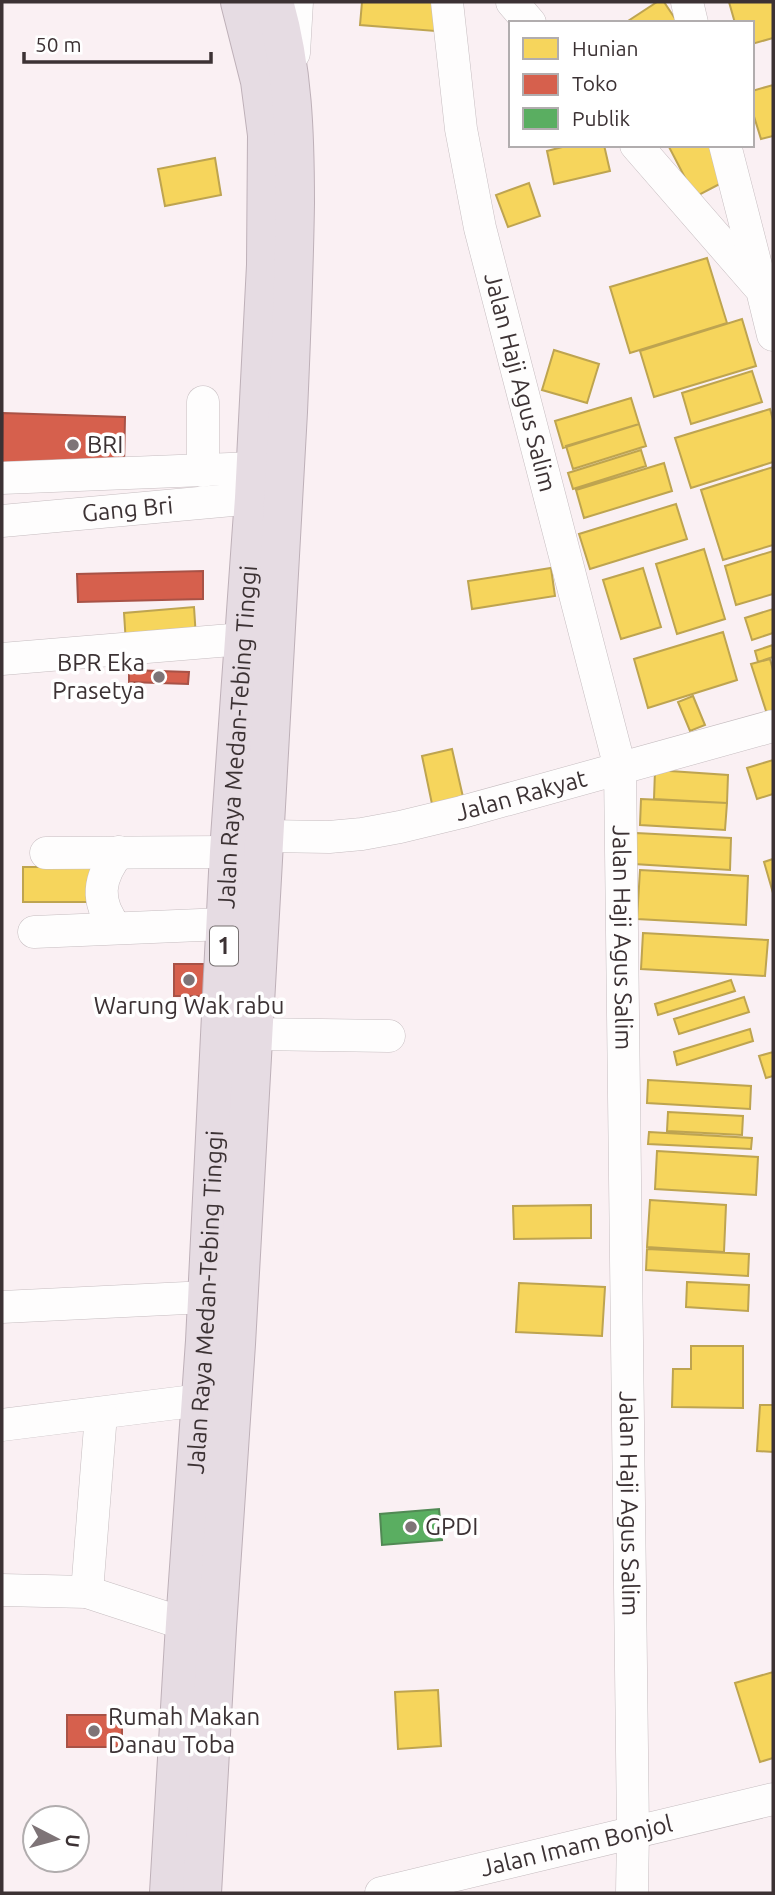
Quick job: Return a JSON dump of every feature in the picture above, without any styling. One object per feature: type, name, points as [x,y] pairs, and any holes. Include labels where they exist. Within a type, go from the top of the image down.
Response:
[{"type":"highway","name":"Jalan Raya Medan-Tebing Tinggi","points":[[169,1893],[201,1626],[221,1343],[254,1034],[242,923],[229,852],[255,483],[266,265],[267,135],[260,81],[240,2]]},
{"type":"highway","name":"Jalan Raya Medan-Tebing Tinggi","points":[[202,1893],[201,1400],[221,1343],[207,1297],[242,923],[265,836],[295,265],[292,97],[274,2]]},
{"type":"street","points":[[292,97],[297,2]]},
{"type":"street","name":"Jalan Haji Agus Salim","points":[[447,2],[461,129],[480,228],[620,768],[632,1893]]},
{"type":"street","points":[[512,2],[528,21]]},
{"type":"street","points":[[687,2],[692,21]]},
{"type":"street","points":[[638,147],[762,290]]},
{"type":"street","points":[[725,147],[773,335]]},
{"type":"street","points":[[203,402],[203,471]]},
{"type":"street","points":[[2,478],[203,471],[255,483]]},
{"type":"street","name":"Gang Bri","points":[[2,521],[255,483]]},
{"type":"street","points":[[2,659],[243,639]]},
{"type":"street","name":"Jalan Rakyat","points":[[265,836],[329,837],[400,827],[773,726]]},
{"type":"street","points":[[116,928],[106,916],[102,901],[103,879],[108,865],[120,852]]},
{"type":"street","points":[[46,853],[229,852]]},
{"type":"street","points":[[34,932],[242,923]]},
{"type":"street","points":[[254,1034],[389,1036]]},
{"type":"street","points":[[2,1307],[207,1297]]},
{"type":"street","points":[[2,1425],[201,1400]]},
{"type":"street","points":[[87,1592],[101,1414]]},
{"type":"street","points":[[2,1590],[87,1592],[201,1626]]},
{"type":"street","name":"Jalan Imam Bonjol","points":[[381,1893],[773,1799]]},
{"type":"building: Hunian","points":[[362,2],[437,2],[435,31],[360,25]]},
{"type":"building: Hunian","points":[[657,2],[664,2],[677,21],[628,21]]},
{"type":"building: Hunian","points":[[729,2],[773,2],[773,38],[754,43],[754,21],[734,21]]},
{"type":"building: Hunian","points":[[773,85],[773,136],[761,139],[754,116],[754,90]]},
{"type":"building: Hunian","points":[[562,147],[604,147],[610,171],[554,184],[547,151]]},
{"type":"building: Hunian","points":[[669,147],[717,147],[733,177],[695,197]]},
{"type":"building: Hunian","points":[[215,158],[221,195],[165,206],[158,169]]},
{"type":"building: Hunian","points":[[529,183],[540,216],[508,227],[496,195]]},
{"type":"building: Hunian","points":[[707,258],[727,323],[630,353],[610,287]]},
{"type":"building: Hunian","points":[[742,319],[756,366],[654,397],[640,351]]},
{"type":"building: Hunian","points":[[554,350],[599,364],[587,403],[542,390]]},
{"type":"building: Hunian","points":[[752,371],[762,402],[691,424],[682,393]]},
{"type":"building: Hunian","points":[[631,398],[639,424],[563,448],[555,421]]},
{"type":"building: Hunian","points":[[770,409],[773,420],[773,462],[691,488],[675,438]]},
{"type":"building: Hunian","points":[[639,424],[646,446],[573,469],[566,446]]},
{"type":"building: Hunian","points":[[641,450],[646,466],[573,489],[568,473]]},
{"type":"building: Hunian","points":[[664,463],[672,491],[584,518],[576,490]]},
{"type":"building: Hunian","points":[[773,467],[773,545],[723,560],[701,490]]},
{"type":"building: Hunian","points":[[676,504],[687,539],[590,569],[579,534]]},
{"type":"building: Hunian","points":[[704,549],[725,619],[677,634],[656,564]]},
{"type":"building: Hunian","points":[[773,551],[773,594],[736,605],[725,566]]},
{"type":"building: Hunian","points":[[551,568],[555,596],[472,609],[468,581]]},
{"type":"building: Hunian","points":[[643,568],[661,627],[621,639],[603,580]]},
{"type":"building: Hunian","points":[[194,607],[196,638],[126,644],[124,613]]},
{"type":"building: Hunian","points":[[773,609],[773,633],[752,640],[745,618]]},
{"type":"building: Hunian","points":[[723,632],[737,680],[648,708],[634,659]]},
{"type":"building: Hunian","points":[[773,645],[773,657],[758,662],[755,651]]},
{"type":"building: Hunian","points":[[770,659],[773,670],[773,712],[767,714],[751,664]]},
{"type":"building: Hunian","points":[[693,696],[705,725],[690,731],[678,702]]},
{"type":"building: Hunian","points":[[452,749],[463,797],[432,804],[422,756]]},
{"type":"building: Hunian","points":[[773,760],[773,794],[757,799],[747,768]]},
{"type":"building: Hunian","points":[[655,770],[728,775],[727,803],[654,799]]},
{"type":"building: Hunian","points":[[641,799],[727,803],[725,830],[640,825]]},
{"type":"building: Hunian","points":[[636,833],[731,838],[730,870],[634,864]]},
{"type":"building: Hunian","points":[[773,859],[773,893],[764,862]]},
{"type":"building: Hunian","points":[[23,867],[92,867],[91,902],[23,902]]},
{"type":"building: Hunian","points":[[640,870],[748,876],[746,925],[637,919]]},
{"type":"building: Hunian","points":[[643,933],[768,940],[765,976],[641,969]]},
{"type":"building: Hunian","points":[[731,980],[735,991],[658,1015],[655,1004]]},
{"type":"building: Hunian","points":[[744,997],[749,1012],[679,1034],[674,1019]]},
{"type":"building: Hunian","points":[[750,1029],[753,1041],[677,1065],[674,1052]]},
{"type":"building: Hunian","points":[[773,1052],[773,1076],[766,1078],[759,1056]]},
{"type":"building: Hunian","points":[[648,1080],[751,1086],[750,1109],[647,1103]]},
{"type":"building: Hunian","points":[[668,1112],[743,1116],[742,1135],[667,1131]]},
{"type":"building: Hunian","points":[[649,1132],[752,1138],[751,1149],[648,1144]]},
{"type":"building: Hunian","points":[[657,1151],[758,1157],[756,1195],[655,1189]]},
{"type":"building: Hunian","points":[[650,1200],[726,1205],[724,1252],[647,1247]]},
{"type":"building: Hunian","points":[[591,1205],[591,1238],[514,1239],[513,1206]]},
{"type":"building: Hunian","points":[[647,1249],[749,1254],[748,1276],[646,1270]]},
{"type":"building: Hunian","points":[[687,1282],[749,1285],[748,1311],[686,1307]]},
{"type":"building: Hunian","points":[[519,1283],[605,1287],[602,1336],[516,1332]]},
{"type":"building: Hunian","points":[[691,1346],[743,1346],[743,1408],[672,1407],[673,1369],[691,1369]]},
{"type":"building: Hunian","points":[[760,1405],[773,1405],[773,1452],[757,1451]]},
{"type":"building: Hunian","points":[[773,1672],[773,1758],[760,1762],[735,1683]]},
{"type":"building: Hunian","points":[[438,1690],[441,1746],[398,1749],[395,1692]]},
{"type":"building: Toko","points":[[3,413],[125,417],[124,467],[2,463]]},
{"type":"building: Toko","points":[[203,571],[203,599],[78,602],[77,574]]},
{"type":"building: Toko","name":"BPR Eka Prasetya","points":[[129,670],[189,672],[188,684],[129,682]]},
{"type":"building: Toko","name":"Warung Wak rabu","points":[[174,964],[204,964],[204,996],[174,996]]},
{"type":"building: Toko","name":"Rumah Makan Danau Toba","points":[[67,1715],[122,1715],[122,1747],[67,1747]]},
{"type":"building: Publik","name":"GPDI","points":[[439,1509],[442,1540],[382,1545],[380,1514]]},
{"type":"place","name":"BRI","points":[[73,445]]},
{"type":"place","name":"BPR Eka Prasetya","points":[[159,677]]},
{"type":"place","name":"Warung Wak rabu","points":[[189,980]]},
{"type":"place","name":"GPDI","points":[[411,1527]]},
{"type":"place","name":"Rumah Makan Danau Toba","points":[[94,1731]]}]
